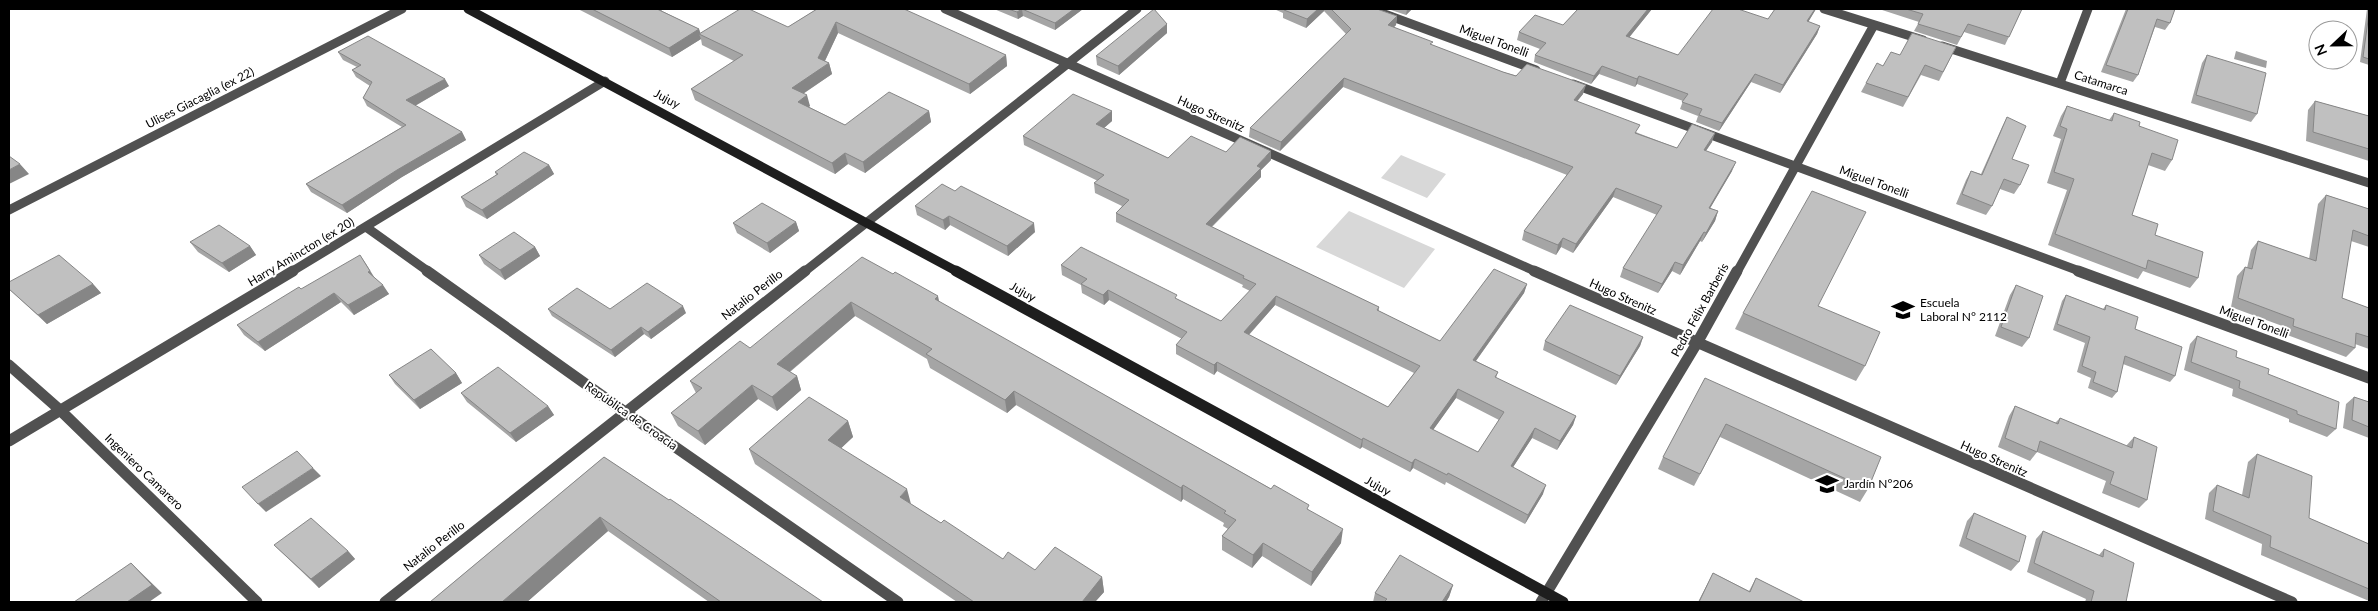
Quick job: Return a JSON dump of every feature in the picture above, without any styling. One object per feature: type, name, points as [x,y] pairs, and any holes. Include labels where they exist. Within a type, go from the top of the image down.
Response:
[{"type":"main road","name":"Jujuy","points":[[468,9],[866,222],[1543,598],[1563,602]]},
{"type":"street","name":"Ulises Giacaglia (ex 22)","points":[[9,210],[402,9]]},
{"type":"street","name":"Hugo Strenitz","points":[[945,9],[1697,343],[2292,602]]},
{"type":"street","name":"Natalio Perillo","points":[[385,602],[1137,9]]},
{"type":"street","name":"Miguel Tonelli","points":[[1371,9],[1546,74]]},
{"type":"street","name":"Catamarca","points":[[1824,9],[2369,183]]},
{"type":"street","points":[[2060,83],[2088,9]]},
{"type":"street","name":"Pedro Félix Barberis","points":[[1543,598],[1697,343],[1874,25]]},
{"type":"street","name":"Harry Amincton (ex 20)","points":[[9,441],[605,81]]},
{"type":"street","name":"Miguel Tonelli","points":[[1564,81],[2369,378]]},
{"type":"street","name":"República de Croacia","points":[[366,227],[625,412],[898,602]]},
{"type":"street","name":"Ingeniero Camarero","points":[[9,365],[60,410],[257,602]]},
{"type":"shaded area","points":[[2236,51],[2267,61],[2266,68],[2234,59]]},
{"type":"shaded area","points":[[1401,155],[1446,174],[1427,198],[1381,178]]},
{"type":"shaded area","points":[[1349,211],[1435,249],[1404,288],[1316,247]]},
{"type":"building","points":[[592,9],[657,9],[699,29],[669,48]]},
{"type":"building","points":[[740,9],[749,9],[788,27],[817,9],[904,9],[1006,55],[969,84],[836,22],[818,58],[829,63],[792,88],[807,95],[798,102],[845,125],[889,92],[929,111],[863,162],[845,153],[832,163],[691,89],[743,55],[699,34]]},
{"type":"building","points":[[1008,9],[1022,9],[1017,12]]},
{"type":"building","points":[[1022,9],[1074,9],[1055,23]]},
{"type":"building","points":[[1154,9],[1167,24],[1118,66],[1096,56]]},
{"type":"building","points":[[1285,9],[1318,9],[1307,19]]},
{"type":"building","points":[[1331,9],[1377,9],[1397,16],[1388,25],[1433,42],[1430,44],[1503,72],[1516,76],[1527,64],[1586,85],[1574,100],[1640,125],[1635,133],[1677,148],[1692,124],[1715,133],[1704,150],[1736,162],[1709,208],[1718,211],[1706,233],[1704,232],[1683,265],[1675,262],[1662,284],[1623,268],[1662,206],[1616,188],[1576,244],[1563,238],[1558,245],[1524,231],[1573,167],[1344,78],[1281,142],[1250,128],[1351,29]]},
{"type":"building","points":[[1578,9],[1648,9],[1626,36],[1678,55],[1713,9],[1738,9],[1768,19],[1775,9],[1815,9],[1807,21],[1820,26],[1783,85],[1755,74],[1722,123],[1699,115],[1702,109],[1682,102],[1688,94],[1639,76],[1637,79],[1602,66],[1594,76],[1535,55],[1546,43],[1519,32],[1535,15],[1563,25]]},
{"type":"building","points":[[1906,9],[2022,9],[2009,37],[1968,24],[1961,37],[1918,24],[1923,14]]},
{"type":"building","points":[[2128,9],[2175,9],[2170,23],[2157,19],[2138,75],[2106,65]]},
{"type":"building","points":[[2369,13],[2369,59],[2363,57]]},
{"type":"building","points":[[1912,33],[1956,47],[1943,72],[1925,65],[1908,97],[1866,83],[1877,63],[1883,66],[1891,52],[1900,55]]},
{"type":"building","points":[[368,36],[445,79],[406,100],[462,132],[342,205],[306,184],[406,125],[363,98],[372,82],[352,70],[361,65],[338,52]]},
{"type":"building","points":[[2207,55],[2266,73],[2257,114],[2196,95]]},
{"type":"building","points":[[1073,94],[1112,111],[1096,124],[1168,158],[1191,136],[1226,152],[1240,137],[1271,151],[1257,166],[1261,168],[1206,224],[1379,307],[1377,310],[1440,341],[1494,269],[1527,284],[1473,360],[1498,372],[1495,377],[1576,416],[1560,441],[1535,428],[1511,466],[1546,485],[1528,515],[1448,473],[1447,475],[1415,459],[1412,463],[1363,438],[1362,440],[1217,362],[1214,365],[1176,345],[1187,332],[1108,290],[1103,295],[1081,284],[1087,279],[1061,265],[1081,247],[1177,295],[1175,298],[1221,321],[1256,284],[1243,278],[1244,276],[1116,213],[1129,200],[1094,183],[1104,175],[1023,136]],"holes":[[[1276,296],[1420,366],[1388,407],[1244,332]],[[1458,389],[1504,412],[1478,452],[1430,428]]]},
{"type":"building","points":[[2315,101],[2369,116],[2369,149],[2313,132]]},
{"type":"building","points":[[2067,106],[2112,121],[2114,113],[2140,122],[2139,126],[2178,140],[2172,160],[2152,153],[2132,215],[2158,224],[2155,235],[2203,252],[2198,278],[2148,260],[2146,269],[2055,234],[2074,179],[2054,172],[2067,129],[2060,126]]},
{"type":"building","points":[[2007,117],[2026,126],[2012,159],[2029,165],[2020,185],[2004,179],[1992,206],[1962,194],[1971,171],[1982,175]]},
{"type":"building","points":[[524,152],[549,165],[482,210],[461,197],[498,174],[495,172]]},
{"type":"building","points":[[9,156],[20,164],[9,170]]},
{"type":"building","points":[[942,184],[955,191],[961,186],[1034,223],[1007,246],[949,216],[943,220],[915,206]]},
{"type":"building","points":[[1812,191],[1866,212],[1818,306],[1880,332],[1865,366],[1743,313]]},
{"type":"building","points":[[2326,195],[2369,209],[2369,236],[2353,230],[2342,298],[2369,308],[2369,337],[2356,333],[2355,348],[2293,326],[2294,319],[2238,298],[2245,267],[2252,269],[2258,241],[2316,261]]},
{"type":"building","points":[[762,203],[796,222],[767,243],[733,223]]},
{"type":"building","points":[[219,225],[250,246],[222,263],[190,242]]},
{"type":"building","points":[[514,232],[535,247],[500,270],[479,255]]},
{"type":"building","points":[[59,255],[93,284],[38,315],[9,289],[9,282]]},
{"type":"building","points":[[360,255],[370,271],[368,272],[383,285],[348,305],[334,293],[258,342],[237,325],[299,287],[301,289]]},
{"type":"building","points":[[862,257],[893,274],[895,272],[938,296],[935,299],[1271,489],[1274,485],[1309,505],[1307,509],[1343,529],[1312,572],[1263,543],[1253,555],[1222,536],[1236,520],[1224,513],[1226,511],[1183,485],[1181,488],[1014,391],[1005,400],[926,354],[932,349],[851,302],[777,364],[797,376],[772,397],[752,385],[698,431],[671,413],[702,388],[690,381],[740,341],[750,348]]},
{"type":"building","points":[[647,283],[683,306],[648,332],[641,327],[611,350],[548,309],[577,288],[610,309]]},
{"type":"building","points":[[2016,285],[2043,296],[2029,338],[2001,327]]},
{"type":"building","points":[[2066,295],[2105,310],[2106,305],[2138,317],[2135,329],[2182,347],[2175,376],[2125,356],[2117,392],[2093,382],[2096,372],[2082,366],[2090,337],[2057,324]]},
{"type":"building","points":[[1570,305],[1643,337],[1620,376],[1545,341]]},
{"type":"building","points":[[2197,336],[2237,351],[2236,357],[2269,369],[2268,374],[2339,402],[2336,429],[2239,388],[2240,381],[2191,362]]},
{"type":"building","points":[[431,349],[456,373],[414,400],[389,375]]},
{"type":"building","points":[[498,367],[548,406],[510,433],[461,393]]},
{"type":"building","points":[[1705,378],[1881,457],[1868,489],[1726,424],[1700,474],[1663,457]]},
{"type":"building","points":[[809,397],[848,421],[828,440],[907,489],[900,497],[941,523],[944,520],[1003,559],[1008,552],[1035,570],[1055,547],[1102,577],[1082,602],[974,602],[749,449]]},
{"type":"building","points":[[2354,397],[2369,402],[2369,427],[2352,420]]},
{"type":"building","points":[[2015,406],[2058,424],[2060,418],[2132,448],[2134,437],[2157,447],[2147,500],[2110,484],[2114,472],[2040,441],[2037,452],[2005,438]]},
{"type":"building","points":[[297,451],[313,468],[258,504],[242,487]]},
{"type":"building","points":[[2257,454],[2312,476],[2309,518],[2369,544],[2369,589],[2270,547],[2271,536],[2213,511],[2217,485],[2249,498]]},
{"type":"building","points":[[604,457],[823,602],[721,602],[600,517],[502,602],[430,602]]},
{"type":"building","points":[[1974,513],[2026,536],[2019,562],[1966,538]]},
{"type":"building","points":[[311,518],[348,551],[311,579],[274,545]]},
{"type":"building","points":[[2043,531],[2103,557],[2104,549],[2134,563],[2126,602],[2091,602],[2094,591],[2034,563]]},
{"type":"building","points":[[1400,555],[1453,585],[1442,602],[1384,602],[1387,599],[1375,593]]},
{"type":"building","points":[[131,563],[152,585],[127,602],[74,602]]},
{"type":"building","points":[[1713,573],[1750,592],[1756,578],[1804,602],[1699,602]]},
{"type":"place","name":"Escuela Laboral N° 2112","points":[[1903,310]]},
{"type":"place","name":"Jardín N°206","points":[[1827,484]]}]
